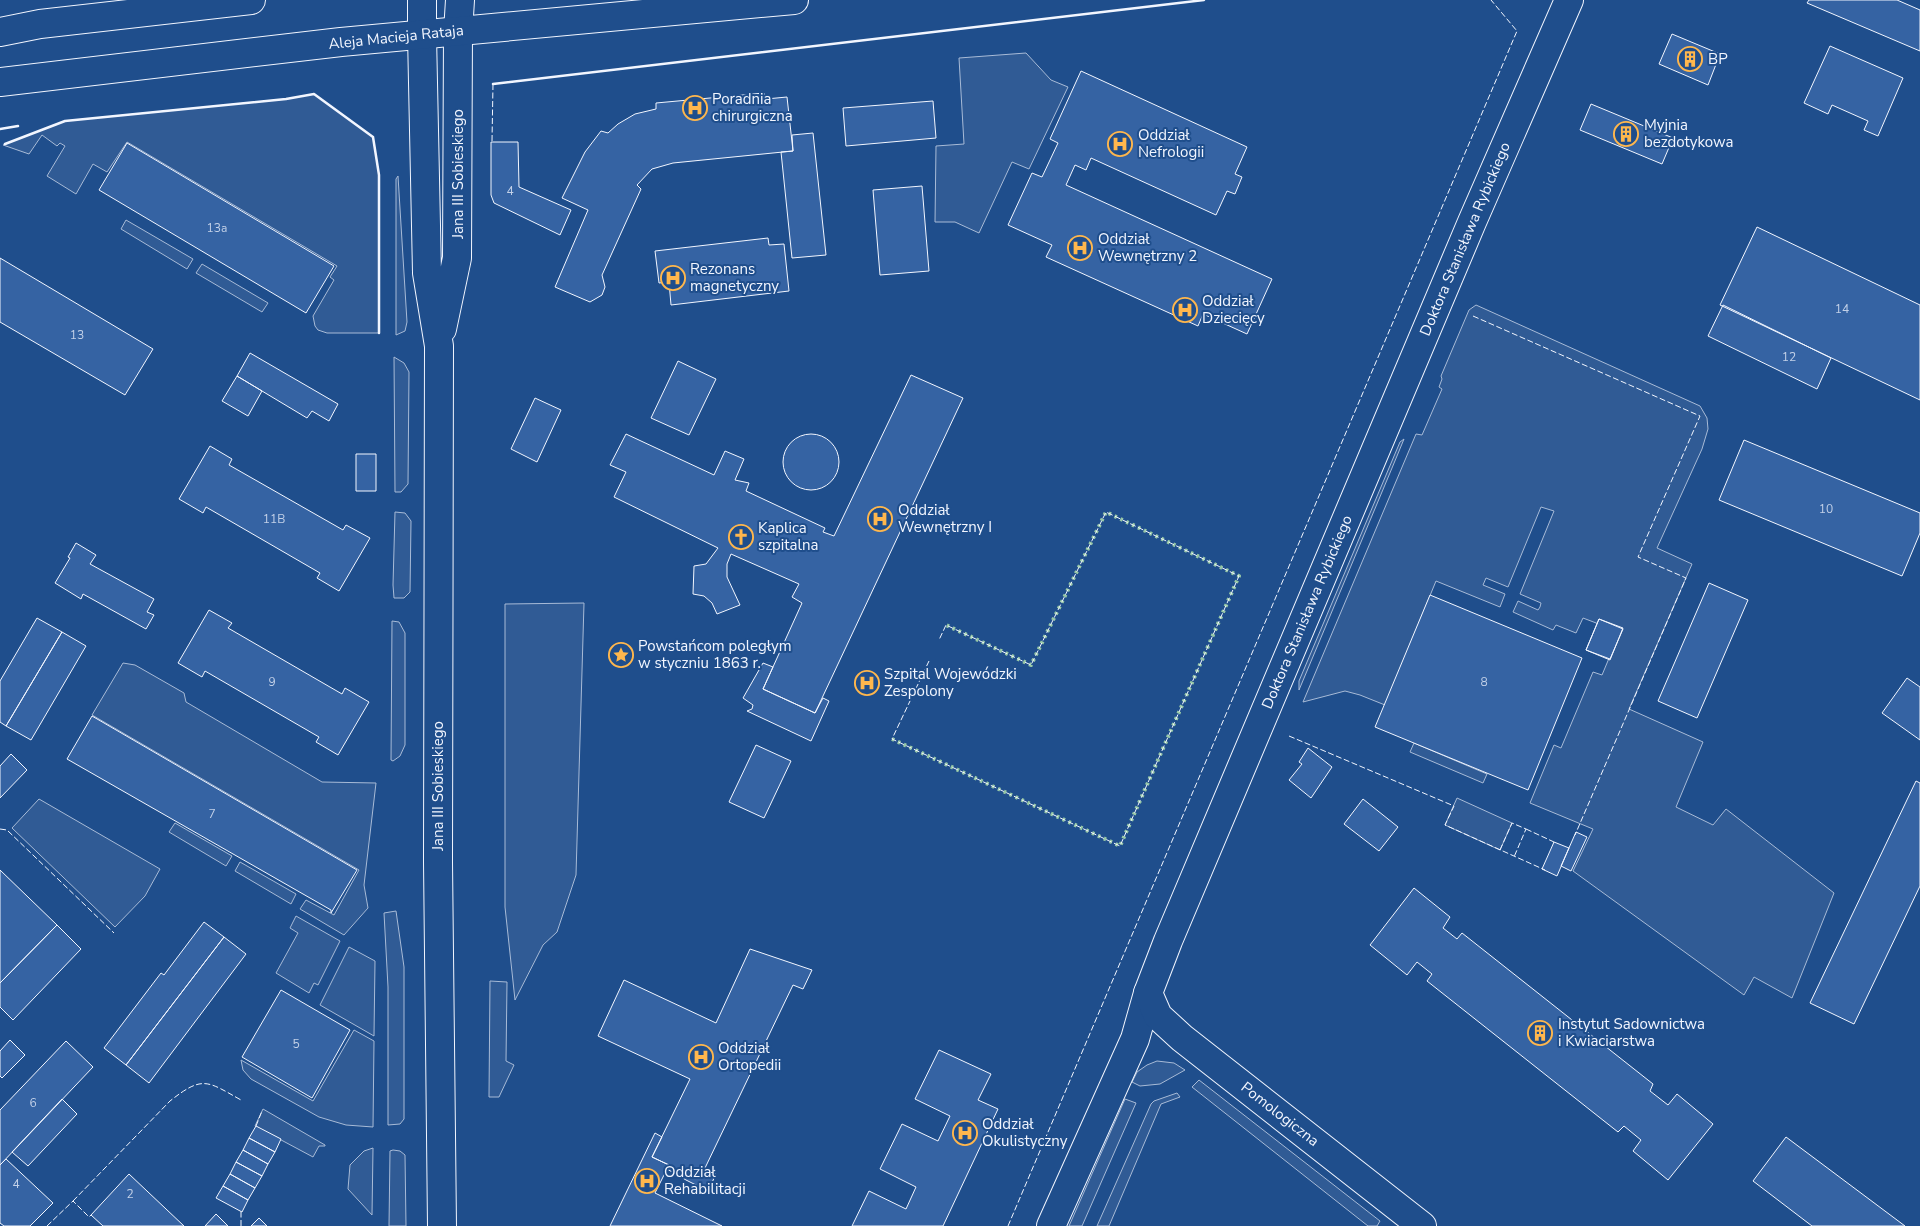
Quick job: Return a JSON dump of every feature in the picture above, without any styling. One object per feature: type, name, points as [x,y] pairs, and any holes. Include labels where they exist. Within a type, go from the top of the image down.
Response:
[{"type":"street","points":[[0,32],[49,23],[251,0]]},
{"type":"street","name":"Jana III Sobieskiego","points":[[422,0],[427,273],[439,346],[438,872],[442,1226]]},
{"type":"street","name":"Jana III Sobieskiego","points":[[439,346],[457,258],[458,32],[460,0]]},
{"type":"street","name":"Aleja Macieja Rataja","points":[[0,82],[332,44],[794,0]]},
{"type":"street","name":"Doktora Stanisława Rybickiego","points":[[1051,1226],[1135,1039],[1148,993],[1472,222],[1569,0]]},
{"type":"street","name":"Pomologiczna","points":[[1148,993],[1158,1016],[1182,1038],[1422,1226]]},
{"type":"shaded area","points":[[1026,53],[1051,80],[1068,87],[1029,169],[1012,162],[979,233],[955,222],[935,222],[936,146],[964,144],[959,58]]},
{"type":"shaded area","points":[[314,94],[373,137],[379,175],[379,333],[327,333],[318,330],[313,316],[334,280],[330,277],[337,266],[127,142],[107,172],[93,164],[76,194],[47,176],[65,146],[60,143],[57,146],[42,135],[29,154],[3,145],[65,121],[286,99]]},
{"type":"shaded area","points":[[398,176],[407,322],[405,331],[396,335],[396,179]]},
{"type":"shaded area","points":[[126,220],[193,259],[187,269],[121,229]]},
{"type":"shaded area","points":[[202,264],[268,303],[262,312],[196,273]]},
{"type":"shaded area","points":[[1476,305],[1700,406],[1707,418],[1708,429],[1702,449],[1657,548],[1692,564],[1629,709],[1703,742],[1676,807],[1713,825],[1726,809],[1834,893],[1792,998],[1754,977],[1744,995],[1573,871],[1593,829],[1530,803],[1554,745],[1561,748],[1593,672],[1602,675],[1620,632],[1583,618],[1576,633],[1556,625],[1553,630],[1513,612],[1518,601],[1538,610],[1540,607],[1541,603],[1520,594],[1554,511],[1541,507],[1508,587],[1486,578],[1483,585],[1505,594],[1500,607],[1436,581],[1385,705],[1345,691],[1303,702],[1416,434],[1422,435],[1442,389],[1439,387],[1442,379],[1441,376],[1469,310]]},
{"type":"shaded area","points":[[394,357],[404,363],[409,372],[408,484],[401,492],[395,492]]},
{"type":"shaded area","points":[[1404,439],[1299,690],[1299,681],[1400,442]]},
{"type":"shaded area","points":[[395,512],[405,513],[411,521],[410,592],[404,598],[394,598]]},
{"type":"shaded area","points":[[584,603],[576,875],[557,932],[543,945],[515,1000],[505,907],[505,604]]},
{"type":"shaded area","points":[[392,621],[399,622],[405,633],[405,745],[400,756],[393,761],[391,760]]},
{"type":"shaded area","points":[[123,663],[135,665],[184,693],[186,702],[322,782],[376,783],[364,885],[368,908],[344,935],[300,909],[306,900],[334,915],[359,870],[92,715]]},
{"type":"shaded area","points":[[1414,743],[1487,774],[1483,783],[1410,752]]},
{"type":"shaded area","points":[[1457,798],[1512,823],[1500,850],[1445,825]]},
{"type":"shaded area","points":[[39,799],[160,869],[145,896],[115,927],[12,828]]},
{"type":"shaded area","points":[[175,823],[232,856],[226,866],[169,832]]},
{"type":"shaded area","points":[[240,862],[296,894],[291,904],[235,871]]},
{"type":"shaded area","points":[[396,911],[404,967],[404,1119],[400,1124],[388,1125],[388,987],[384,913]]},
{"type":"shaded area","points":[[296,916],[340,941],[318,985],[314,983],[309,993],[276,973],[298,933],[290,928]]},
{"type":"shaded area","points":[[349,947],[375,961],[374,1036],[320,1005]]},
{"type":"shaded area","points":[[490,981],[507,982],[506,1061],[514,1065],[499,1097],[489,1097]]},
{"type":"shaded area","points":[[354,1030],[374,1041],[373,1127],[346,1125],[319,1117],[251,1079],[243,1070],[241,1060],[313,1101]]},
{"type":"shaded area","points":[[1157,1061],[1174,1063],[1185,1070],[1160,1084],[1140,1086],[1132,1082],[1137,1072]]},
{"type":"shaded area","points":[[1199,1080],[1380,1221],[1377,1226],[1368,1226],[1192,1087]]},
{"type":"shaded area","points":[[1177,1093],[1180,1097],[1161,1104],[1109,1226],[1097,1226],[1151,1104],[1154,1101]]},
{"type":"shaded area","points":[[1125,1099],[1136,1103],[1082,1226],[1069,1226]]},
{"type":"shaded area","points":[[263,1109],[325,1146],[319,1146],[313,1157],[255,1126]]},
{"type":"shaded area","points":[[373,1148],[372,1215],[348,1189],[350,1165],[364,1151]]},
{"type":"shaded area","points":[[390,1151],[400,1151],[405,1155],[406,1226],[389,1226]]},
{"type":"building","points":[[1809,0],[1897,0],[1920,10],[1920,51],[1807,3]]},
{"type":"building","name":"BP","points":[[1672,34],[1720,54],[1708,85],[1659,64]]},
{"type":"building","points":[[1830,46],[1903,78],[1878,136],[1864,130],[1868,121],[1832,105],[1828,114],[1804,103]]},
{"type":"building","points":[[1081,71],[1247,147],[1235,174],[1242,177],[1235,194],[1227,191],[1216,215],[1091,158],[1086,170],[1075,165],[1066,185],[1272,279],[1247,334],[1203,314],[1198,326],[1046,257],[1052,245],[1008,225],[1032,173],[1042,177],[1058,143],[1050,139]]},
{"type":"building","points":[[764,93],[766,99],[787,97],[793,151],[673,163],[652,169],[637,185],[641,189],[602,275],[605,287],[602,295],[590,302],[555,287],[588,210],[562,198],[585,152],[601,131],[608,133],[618,124],[635,114],[656,109],[656,103]]},
{"type":"building","points":[[933,101],[936,138],[846,146],[843,108]]},
{"type":"building","name":"Myjnia bezdotykowa","points":[[1591,104],[1673,138],[1662,164],[1580,130]]},
{"type":"building","points":[[813,133],[826,255],[792,258],[781,152],[793,151],[792,135]]},
{"type":"building","points":[[491,142],[518,142],[519,187],[571,210],[560,235],[494,203],[491,195]]},
{"type":"building","points":[[127,143],[334,266],[306,313],[99,190]]},
{"type":"building","points":[[922,186],[929,271],[880,275],[873,190]]},
{"type":"building","points":[[1757,227],[1920,305],[1920,400],[1720,305]]},
{"type":"building","points":[[768,238],[769,245],[784,244],[789,291],[671,305],[669,282],[659,283],[655,251]]},
{"type":"building","points":[[0,258],[153,349],[125,395],[0,322]]},
{"type":"building","points":[[1723,305],[1831,358],[1817,389],[1708,336]]},
{"type":"building","points":[[250,353],[338,404],[329,421],[312,411],[307,418],[237,376]]},
{"type":"building","points":[[678,361],[716,379],[689,435],[651,418]]},
{"type":"building","points":[[911,375],[963,398],[815,713],[763,689],[802,603],[792,597],[799,584],[731,554],[727,564],[727,577],[740,605],[717,614],[712,603],[704,596],[693,594],[694,566],[706,564],[718,548],[614,497],[626,472],[610,465],[626,434],[714,475],[725,451],[744,459],[735,480],[749,483],[746,491],[825,528],[823,532],[834,536]]},
{"type":"building","points":[[237,376],[262,391],[248,416],[222,401]]},
{"type":"building","points":[[535,398],[561,410],[537,462],[511,449]]},
{"type":"building","points":[[806,434],[816,434],[831,442],[837,451],[839,462],[837,473],[831,482],[816,490],[806,490],[795,485],[788,478],[783,467],[783,457],[788,446],[795,439]]},
{"type":"building","points":[[1744,440],[1920,513],[1920,533],[1902,576],[1719,500]]},
{"type":"building","points":[[210,446],[232,459],[229,465],[343,530],[346,525],[370,538],[339,591],[317,578],[320,573],[206,507],[203,513],[179,499]]},
{"type":"building","points":[[356,454],[376,454],[376,491],[356,491]]},
{"type":"building","points":[[76,543],[96,555],[90,564],[154,599],[147,612],[154,615],[146,629],[83,594],[81,599],[55,583],[70,558],[68,557]]},
{"type":"building","points":[[1709,583],[1748,600],[1697,718],[1658,701]]},
{"type":"building","points":[[1430,595],[1582,658],[1528,790],[1375,727]]},
{"type":"building","points":[[209,610],[232,623],[228,628],[342,694],[345,688],[369,702],[338,755],[316,742],[319,737],[205,671],[202,677],[178,663]]},
{"type":"building","points":[[37,618],[62,632],[6,726],[0,722],[0,681]]},
{"type":"building","points":[[1599,619],[1623,628],[1610,660],[1586,650]]},
{"type":"building","points":[[1599,619],[1623,629],[1610,659],[1586,650]]},
{"type":"building","points":[[62,632],[86,646],[31,740],[6,726]]},
{"type":"building","points":[[763,663],[773,667],[763,689],[815,713],[823,698],[829,701],[811,741],[747,711],[752,709],[753,705],[743,698]]},
{"type":"building","points":[[1907,678],[1920,687],[1920,740],[1882,713]]},
{"type":"building","points":[[92,716],[357,870],[331,913],[331,910],[67,759]]},
{"type":"building","points":[[756,745],[791,761],[764,818],[729,802]]},
{"type":"building","points":[[1308,748],[1332,767],[1311,798],[1289,780],[1302,764],[1299,762]]},
{"type":"building","points":[[11,754],[27,770],[0,798],[0,766]]},
{"type":"building","points":[[1916,781],[1920,783],[1920,886],[1854,1024],[1810,1003]]},
{"type":"building","points":[[1363,799],[1398,827],[1379,851],[1344,824]]},
{"type":"building","points":[[1576,832],[1587,837],[1571,871],[1561,866]]},
{"type":"building","points":[[1554,842],[1569,848],[1557,876],[1542,869]]},
{"type":"building","points":[[0,870],[57,925],[0,983]]},
{"type":"building","name":"Instytut Sadownictwa i Kwiaciarstwa","points":[[1414,888],[1450,917],[1443,928],[1457,939],[1462,933],[1653,1084],[1650,1091],[1668,1105],[1677,1094],[1713,1124],[1668,1180],[1633,1151],[1641,1140],[1624,1126],[1618,1132],[1427,981],[1432,974],[1417,962],[1407,975],[1370,945]]},
{"type":"building","points":[[204,922],[224,937],[126,1065],[104,1048],[161,973],[164,975]]},
{"type":"building","points":[[57,925],[81,949],[13,1020],[0,1007],[0,983]]},
{"type":"building","points":[[224,937],[246,954],[149,1083],[126,1065]]},
{"type":"building","name":"Oddział Ortopedii","points":[[750,949],[812,970],[803,989],[793,985],[705,1168],[716,1174],[708,1191],[667,1169],[669,1165],[652,1157],[690,1079],[598,1036],[624,980],[716,1023]]},
{"type":"building","points":[[281,990],[350,1030],[312,1098],[242,1057]]},
{"type":"building","points":[[10,1040],[25,1055],[2,1078],[0,1076],[0,1051]]},
{"type":"building","points":[[66,1041],[93,1067],[0,1165],[0,1110]]},
{"type":"building","name":"Oddział Okulistyczny","points":[[939,1050],[991,1074],[978,1100],[998,1109],[943,1226],[852,1226],[869,1191],[906,1209],[916,1187],[880,1169],[902,1124],[938,1141],[950,1116],[915,1099]]},
{"type":"building","points":[[62,1099],[77,1114],[28,1166],[12,1152]]},
{"type":"building","points":[[256,1126],[281,1139],[275,1152],[249,1138]]},
{"type":"building","name":"Oddział Rehabilitacji","points":[[655,1133],[662,1137],[652,1157],[669,1165],[655,1193],[722,1226],[610,1226]]},
{"type":"building","points":[[1786,1137],[1905,1226],[1812,1226],[1753,1181]]},
{"type":"building","points":[[249,1138],[275,1152],[268,1164],[243,1150]]},
{"type":"building","points":[[243,1150],[268,1164],[262,1176],[236,1162]]},
{"type":"building","points":[[6,1159],[53,1203],[30,1226],[4,1226],[0,1223],[0,1165]]},
{"type":"building","points":[[236,1162],[262,1176],[255,1188],[230,1174]]},
{"type":"building","points":[[129,1174],[184,1226],[103,1226],[91,1215]]},
{"type":"building","points":[[230,1174],[255,1188],[248,1200],[223,1186]]},
{"type":"building","points":[[223,1186],[248,1200],[242,1212],[216,1198]]},
{"type":"building","points":[[216,1214],[228,1226],[205,1226]]},
{"type":"building","points":[[259,1218],[267,1226],[251,1226]]},
{"type":"hedge","points":[[892,739],[1120,846],[1239,576],[1106,512],[1031,665],[946,625]]},
{"type":"fence","points":[[1008,1226],[1517,31],[1491,0]]},
{"type":"fence","points":[[492,141],[493,84]]},
{"type":"fence","points":[[1473,316],[1700,416],[1638,557],[1686,578],[1575,835]]},
{"type":"fence","points":[[929,661],[892,739],[1120,846],[1239,576],[1106,512],[1031,665],[946,625],[939,640]]},
{"type":"fence","points":[[1289,736],[1454,806],[1445,825],[1545,870]]},
{"type":"fence","points":[[1500,850],[1512,823],[1526,829],[1514,857]]},
{"type":"fence","points":[[0,829],[7,830],[114,933]]},
{"type":"fence","points":[[1526,829],[1554,842],[1553,844]]},
{"type":"fence","points":[[73,1201],[170,1101],[190,1087],[198,1084],[212,1085],[241,1100]]},
{"type":"fence","points":[[256,1126],[262,1111]]},
{"type":"fence","points":[[47,1226],[73,1201],[89,1217],[91,1215]]},
{"type":"fence","points":[[241,1211],[241,1226]]},
{"type":"wall","points":[[493,84],[1204,0]]},
{"type":"wall","points":[[5,144],[65,121],[286,99],[314,94],[373,137],[379,175],[379,333]]},
{"type":"wall","points":[[0,129],[18,126]]},
{"type":"place","name":"BP","points":[[1690,59]]},
{"type":"place","name":"Poradnia chirurgiczna","points":[[695,108]]},
{"type":"place","name":"Myjnia bezdotykowa","points":[[1626,134]]},
{"type":"place","name":"Oddział Nefrologii","points":[[1120,144]]},
{"type":"place","name":"Oddział Wewnętrzny 2","points":[[1080,248]]},
{"type":"place","name":"Rezonans magnetyczny","points":[[673,278]]},
{"type":"place","name":"Oddział Dziecięcy","points":[[1185,310]]},
{"type":"place","name":"Oddział Wewnętrzny I","points":[[880,519]]},
{"type":"place","name":"Kaplica szpitalna","points":[[741,537]]},
{"type":"place","name":"Powstańcom poległym w styczniu 1863 r.","points":[[621,655]]},
{"type":"place","name":"Szpital Wojewódzki Zespolony","points":[[867,683]]},
{"type":"place","name":"Instytut Sadownictwa i Kwiaciarstwa","points":[[1540,1033]]},
{"type":"place","name":"Oddział Ortopedii","points":[[701,1057]]},
{"type":"place","name":"Oddział Okulistyczny","points":[[965,1133]]},
{"type":"place","name":"Oddział Rehabilitacji","points":[[647,1181]]}]
